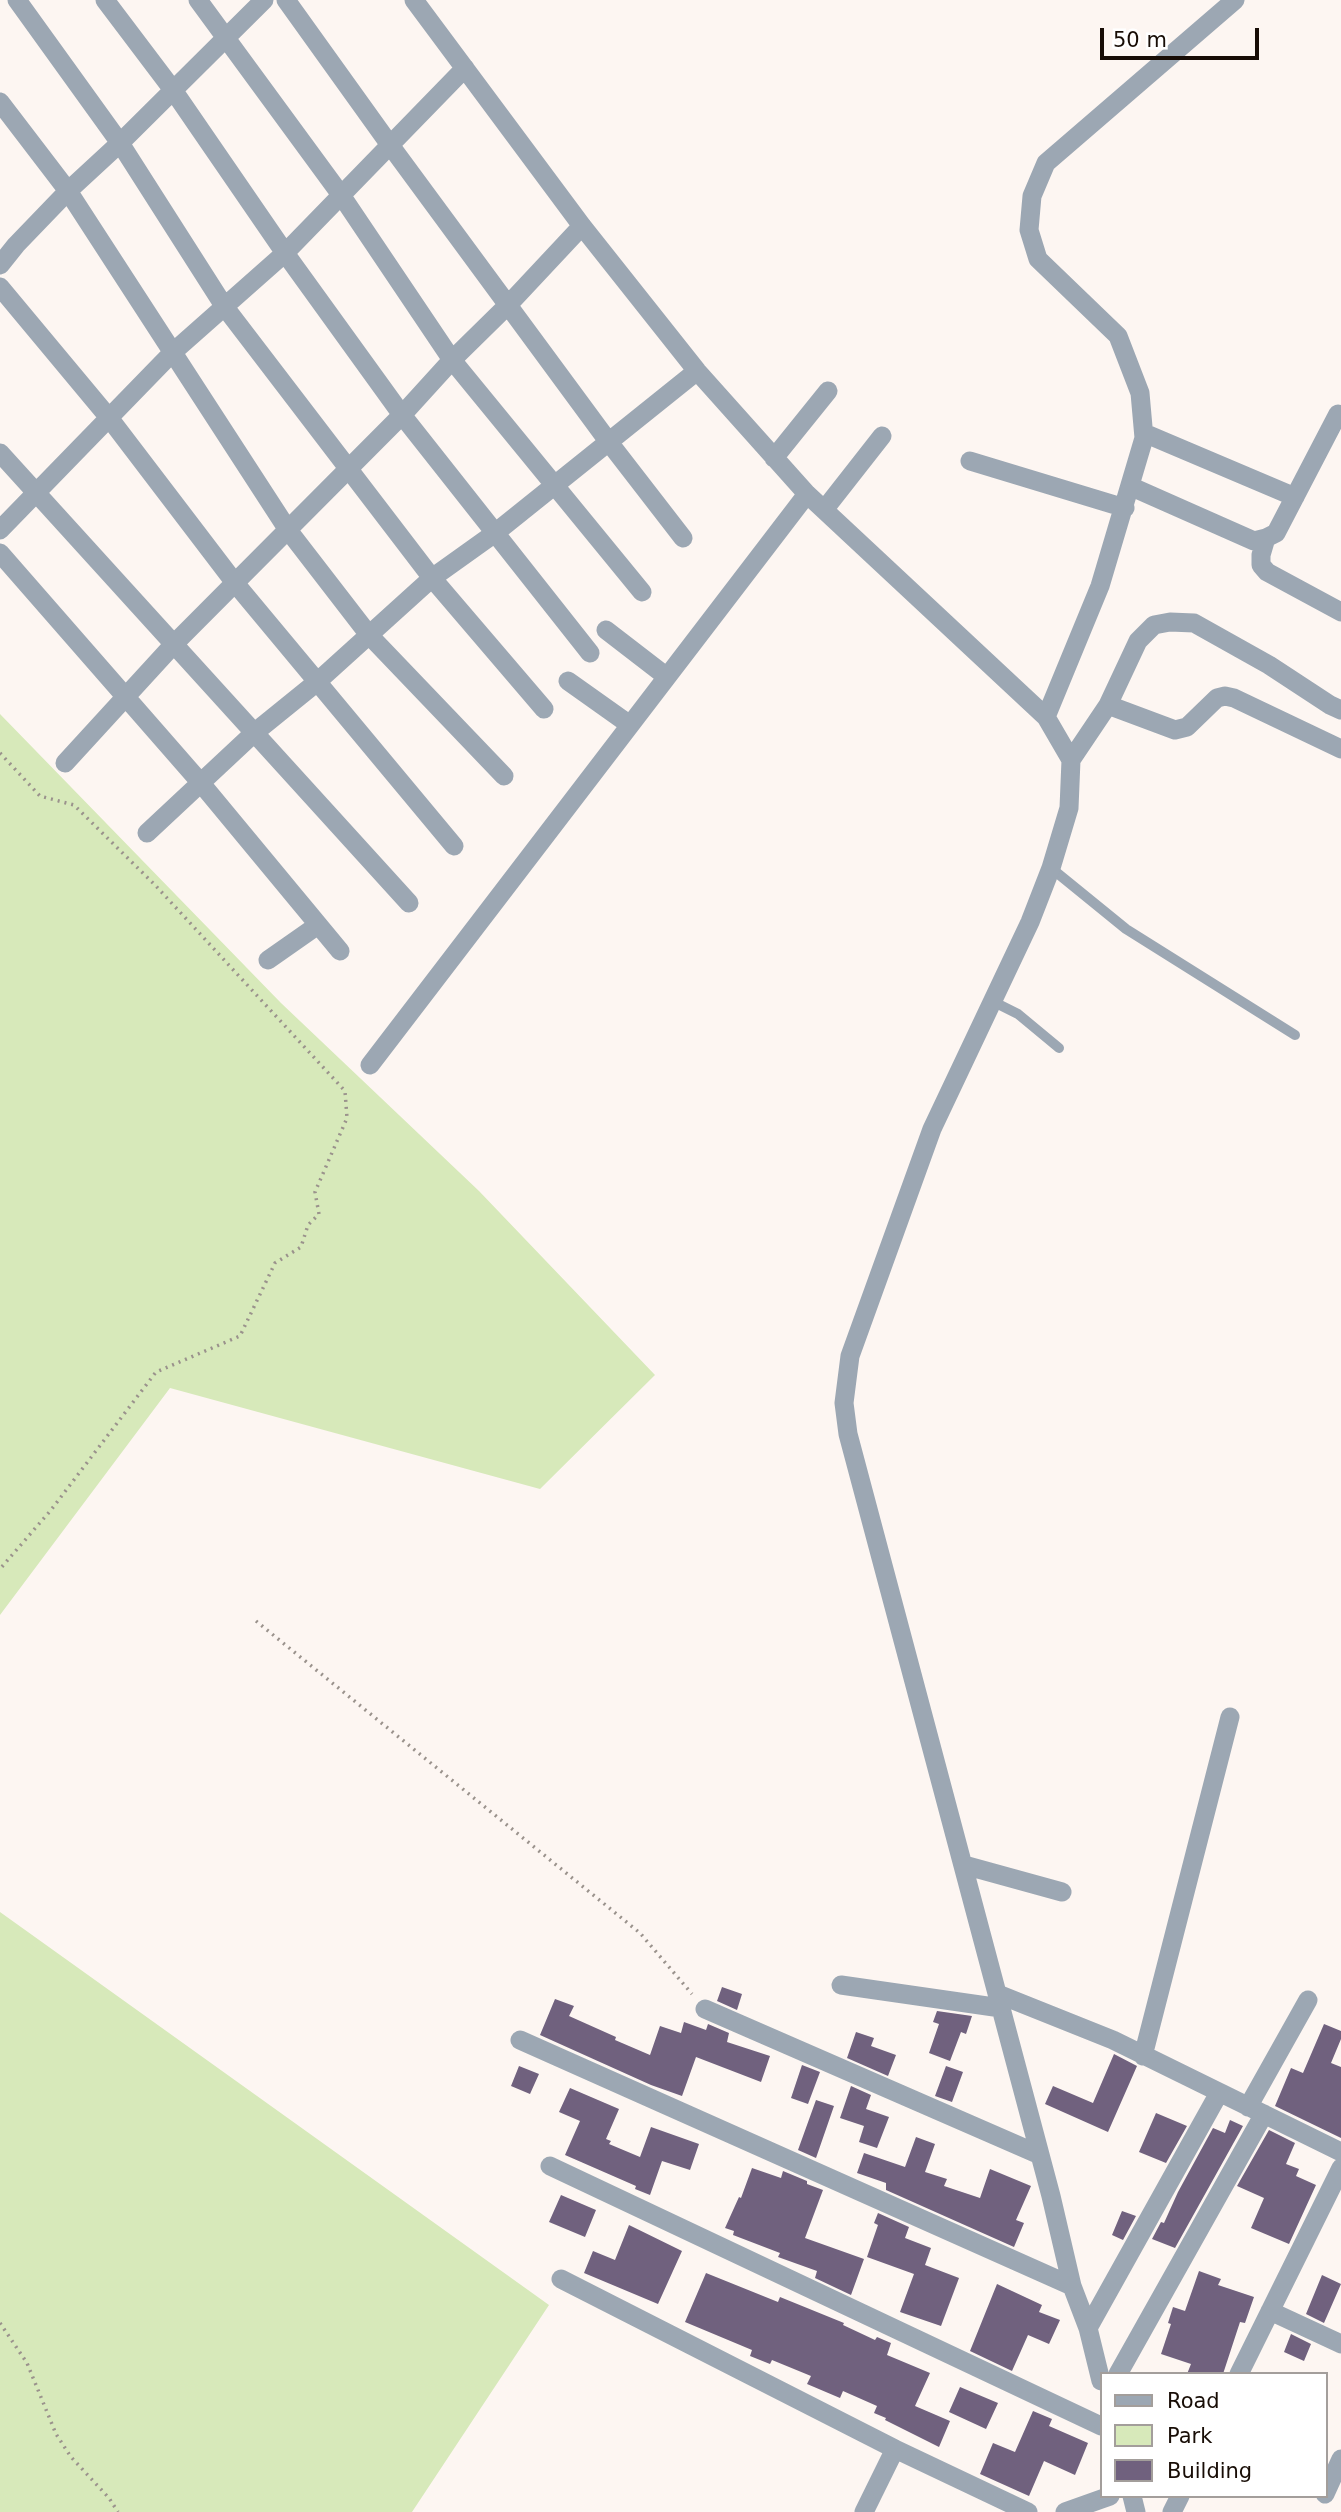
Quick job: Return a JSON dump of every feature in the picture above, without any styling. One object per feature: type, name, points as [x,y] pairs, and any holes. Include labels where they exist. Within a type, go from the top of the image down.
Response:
[{"type":"street","points":[[17,0],[120,143],[224,306],[432,578],[544,709]]},
{"type":"street","points":[[106,0],[173,90],[285,253],[402,415],[590,653]]},
{"type":"street","points":[[198,0],[341,195],[452,360],[642,592]]},
{"type":"street","points":[[0,265],[68,191],[264,0]]},
{"type":"street","points":[[286,0],[608,441],[683,538]]},
{"type":"street","points":[[414,0],[582,226],[697,370],[807,494],[1046,717],[1072,760]]},
{"type":"street","points":[[1046,717],[1100,586],[1132,486],[1144,433],[1140,393],[1118,337],[1038,259],[1029,230],[1032,196],[1045,163],[1235,0]]},
{"type":"street","points":[[0,530],[172,353],[285,253],[465,68]]},
{"type":"street","points":[[0,102],[68,191],[288,530],[369,635],[504,776]]},
{"type":"street","points":[[65,763],[174,644],[402,415],[582,226]]},
{"type":"street","points":[[0,287],[110,419],[235,583],[454,846]]},
{"type":"street","points":[[147,833],[254,733],[317,682],[432,578],[495,533],[697,370]]},
{"type":"street","points":[[774,458],[828,391]]},
{"type":"street","points":[[1132,486],[1254,541],[1266,538],[1276,533],[1338,414]]},
{"type":"street","points":[[1144,433],[1294,497]]},
{"type":"street","points":[[824,510],[881,436]]},
{"type":"street","points":[[0,453],[409,903]]},
{"type":"street","points":[[970,461],[1125,508]]},
{"type":"street","points":[[369,1065],[807,494]]},
{"type":"street","points":[[1266,538],[1261,565],[1267,572],[1341,612]]},
{"type":"street","points":[[0,553],[200,782],[340,951]]},
{"type":"street","points":[[1100,2377],[1088,2328],[1072,2286],[964,1865],[848,1434],[844,1403],[850,1356],[932,1129],[1030,922],[1051,867],[1069,808],[1072,760],[1108,705],[1138,641],[1154,625],[1170,622],[1194,623],[1341,710]]},
{"type":"street","points":[[606,630],[667,677]]},
{"type":"street","points":[[568,681],[630,725]]},
{"type":"street","points":[[1108,705],[1175,730],[1186,727],[1217,698],[1225,696],[1341,749]]},
{"type":"street","points":[[268,960],[318,925]]},
{"type":"street","points":[[1143,2056],[1230,1717]]},
{"type":"street","points":[[964,1865],[1062,1892]]},
{"type":"street","points":[[841,1984],[999,2001],[1113,2040],[1341,2152]]},
{"type":"street","points":[[1119,2372],[1256,2111],[1308,2000]]},
{"type":"street","points":[[705,2009],[1040,2155]]},
{"type":"street","points":[[520,2040],[1072,2286]]},
{"type":"street","points":[[1088,2328],[1219,2093]]},
{"type":"street","points":[[550,2166],[1100,2426]]},
{"type":"street","points":[[1240,2372],[1341,2168]]},
{"type":"street","points":[[561,2279],[895,2449],[1028,2512]]},
{"type":"street","points":[[1270,2311],[1341,2344]]},
{"type":"street","points":[[863,2512],[895,2449]]},
{"type":"street","points":[[1327,2490],[1341,2459]]},
{"type":"street","points":[[1065,2512],[1104,2498]]},
{"type":"lane","points":[[1051,867],[1126,929],[1295,1035]]},
{"type":"lane","points":[[992,1001],[1018,1014],[1059,1048]]},
{"type":"path","points":[[0,753],[40,796],[74,805],[155,885],[345,1091],[347,1118],[315,1192],[319,1214],[308,1226],[301,1247],[275,1263],[240,1336],[156,1372],[51,1510],[0,1569]]},
{"type":"path","points":[[256,1621],[640,1933],[705,2009]]},
{"type":"path","points":[[0,2323],[27,2363],[56,2434],[71,2457],[109,2498],[118,2512]]},
{"type":"green space","points":[[0,714],[281,1003],[479,1191],[655,1375],[540,1489],[170,1388],[0,1615]]},
{"type":"green space","points":[[0,1912],[549,2305],[412,2512],[0,2512]]},
{"type":"building","points":[[722,1987],[742,1994],[737,2010],[717,2001]]},
{"type":"building","points":[[555,1999],[574,2006],[569,2016],[650,2055],[660,2026],[681,2033],[684,2022],[706,2030],[708,2024],[729,2033],[727,2042],[770,2056],[761,2082],[696,2057],[682,2096],[651,2085],[540,2035]]},
{"type":"building","points":[[937,2011],[972,2016],[966,2034],[961,2032],[950,2061],[929,2053],[939,2024],[933,2022]]},
{"type":"building","points":[[1324,2024],[1341,2031],[1341,2039],[1331,2063],[1341,2067],[1341,2138],[1275,2106],[1291,2068],[1303,2073]]},
{"type":"building","points":[[856,2032],[874,2038],[871,2046],[896,2055],[888,2076],[847,2058]]},
{"type":"building","points":[[1114,2054],[1137,2066],[1108,2132],[1045,2104],[1053,2086],[1093,2103]]},
{"type":"building","points":[[802,2065],[820,2072],[808,2104],[791,2098]]},
{"type":"building","points":[[519,2066],[539,2074],[530,2094],[511,2086]]},
{"type":"building","points":[[946,2066],[963,2072],[952,2102],[935,2096]]},
{"type":"building","points":[[851,2086],[871,2095],[866,2109],[889,2117],[877,2148],[859,2142],[864,2126],[840,2118]]},
{"type":"building","points":[[570,2088],[619,2109],[606,2139],[611,2141],[609,2144],[640,2157],[651,2127],[699,2144],[690,2170],[662,2161],[650,2195],[635,2189],[636,2186],[565,2155],[580,2121],[559,2112]]},
{"type":"building","points":[[816,2100],[834,2106],[816,2158],[798,2150]]},
{"type":"building","points":[[1156,2113],[1187,2126],[1166,2163],[1139,2152]]},
{"type":"building","points":[[1230,2120],[1243,2126],[1175,2248],[1152,2239],[1161,2222],[1164,2223],[1213,2128],[1225,2133]]},
{"type":"building","points":[[1269,2130],[1295,2143],[1286,2164],[1299,2169],[1296,2176],[1316,2185],[1289,2244],[1251,2228],[1264,2198],[1237,2186]]},
{"type":"building","points":[[916,2137],[935,2144],[925,2172],[947,2179],[944,2186],[980,2198],[990,2169],[1031,2186],[1016,2220],[1024,2223],[1014,2247],[886,2190],[886,2183],[857,2173],[864,2153],[905,2167]]},
{"type":"building","points":[[752,2168],[781,2178],[783,2171],[823,2190],[805,2238],[864,2259],[851,2295],[815,2278],[817,2271],[778,2257],[780,2253],[733,2235],[734,2231],[725,2228],[739,2197],[741,2198]]},
{"type":"building","points":[[561,2195],[596,2210],[585,2237],[549,2222]]},
{"type":"building","points":[[1122,2211],[1136,2216],[1123,2240],[1112,2235]]},
{"type":"building","points":[[878,2213],[909,2227],[905,2238],[931,2248],[925,2265],[959,2278],[941,2326],[900,2312],[914,2274],[867,2257],[878,2225],[874,2223]]},
{"type":"building","points":[[629,2225],[682,2251],[658,2304],[584,2273],[593,2251],[615,2260]]},
{"type":"building","points":[[1199,2271],[1221,2279],[1218,2285],[1254,2297],[1245,2323],[1240,2322],[1224,2372],[1188,2372],[1191,2364],[1161,2354],[1171,2324],[1168,2323],[1173,2307],[1185,2311]]},
{"type":"building","points":[[706,2273],[778,2302],[780,2297],[844,2323],[843,2325],[875,2340],[877,2337],[891,2343],[887,2355],[930,2373],[915,2406],[950,2421],[939,2447],[874,2413],[877,2406],[843,2391],[840,2398],[807,2384],[811,2376],[772,2360],[770,2364],[750,2356],[752,2350],[685,2322]]},
{"type":"building","points":[[1322,2275],[1341,2284],[1324,2323],[1306,2314]]},
{"type":"building","points":[[997,2284],[1042,2305],[1039,2312],[1060,2320],[1049,2344],[1028,2335],[1012,2371],[970,2351]]},
{"type":"building","points":[[1291,2334],[1311,2344],[1304,2361],[1284,2352]]},
{"type":"building","points":[[960,2387],[998,2403],[986,2429],[949,2412]]},
{"type":"building","points":[[1033,2411],[1052,2419],[1049,2426],[1088,2443],[1075,2475],[1044,2461],[1029,2496],[980,2474],[993,2443],[1015,2452]]}]
